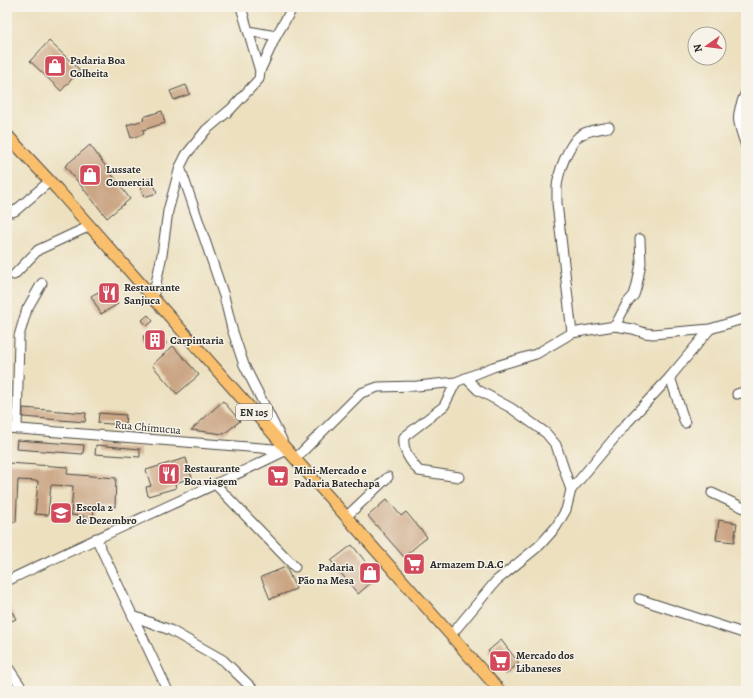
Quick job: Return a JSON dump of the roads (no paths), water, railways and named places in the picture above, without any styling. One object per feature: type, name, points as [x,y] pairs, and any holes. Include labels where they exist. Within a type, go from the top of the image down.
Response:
[{"type":"main road","name":"EN 105","points":[[7,135],[153,297],[500,691]]},
{"type":"street","points":[[240,7],[260,71]]},
{"type":"street","points":[[153,297],[162,255],[168,211],[180,167],[186,155],[206,130],[231,109],[259,79],[260,71],[276,36],[293,7]]},
{"type":"street","points":[[248,31],[276,36]]},
{"type":"street","points":[[746,92],[737,118],[746,146]]},
{"type":"street","points":[[572,333],[557,203],[557,186],[560,170],[568,151],[580,136],[591,130],[609,127]]},
{"type":"street","points":[[7,581],[96,538],[216,485],[287,450],[244,365],[232,329],[224,296],[180,167]]},
{"type":"street","points":[[7,209],[12,212],[15,211],[50,181]]},
{"type":"street","points":[[14,275],[38,250],[90,226]]},
{"type":"street","points":[[615,326],[627,303],[634,295],[637,285],[641,263],[640,239]]},
{"type":"street","points":[[17,428],[19,336],[27,309],[42,283]]},
{"type":"street","points":[[296,459],[361,393],[378,387],[417,386],[456,382],[536,354],[572,333],[615,326],[653,334],[710,329],[746,318]]},
{"type":"street","points":[[451,635],[496,581],[540,545],[556,527],[566,510],[571,490],[626,424],[670,377],[710,329]]},
{"type":"street","points":[[670,377],[685,423]]},
{"type":"street","points":[[466,378],[478,390],[511,408],[546,432],[556,445],[571,490]]},
{"type":"street","points":[[456,382],[444,406],[404,437],[403,444],[406,452],[419,471],[459,476]]},
{"type":"street","name":"Rua Chimucua","points":[[7,428],[287,450]]},
{"type":"street","points":[[346,517],[388,477]]},
{"type":"street","points":[[216,485],[295,567]]},
{"type":"street","points":[[712,493],[746,509]]},
{"type":"street","points":[[96,538],[168,691]]},
{"type":"street","points":[[639,598],[746,634]]},
{"type":"street","points":[[133,616],[170,630],[223,660],[254,690]]},
{"type":"street","points":[[7,666],[24,691]]},
{"type":"place","name":"Padaria Boa Colheita","points":[[55,66]]},
{"type":"place","name":"Lussate Comercial","points":[[90,175]]},
{"type":"place","name":"Restaurante Sanjuca","points":[[109,293]]},
{"type":"place","name":"Carpintaria","points":[[155,340]]},
{"type":"place","name":"Restaurante Boa viagem","points":[[169,474]]},
{"type":"place","name":"Mini-Mercado e Padaria Batechapa","points":[[278,476]]},
{"type":"place","name":"Escola 2 de Dezembro","points":[[61,513]]},
{"type":"place","name":"Armazem D.A.C","points":[[414,564]]},
{"type":"place","name":"Padaria Pão na Mesa","points":[[370,573]]},
{"type":"place","name":"Mercado dos Libaneses","points":[[500,661]]}]
